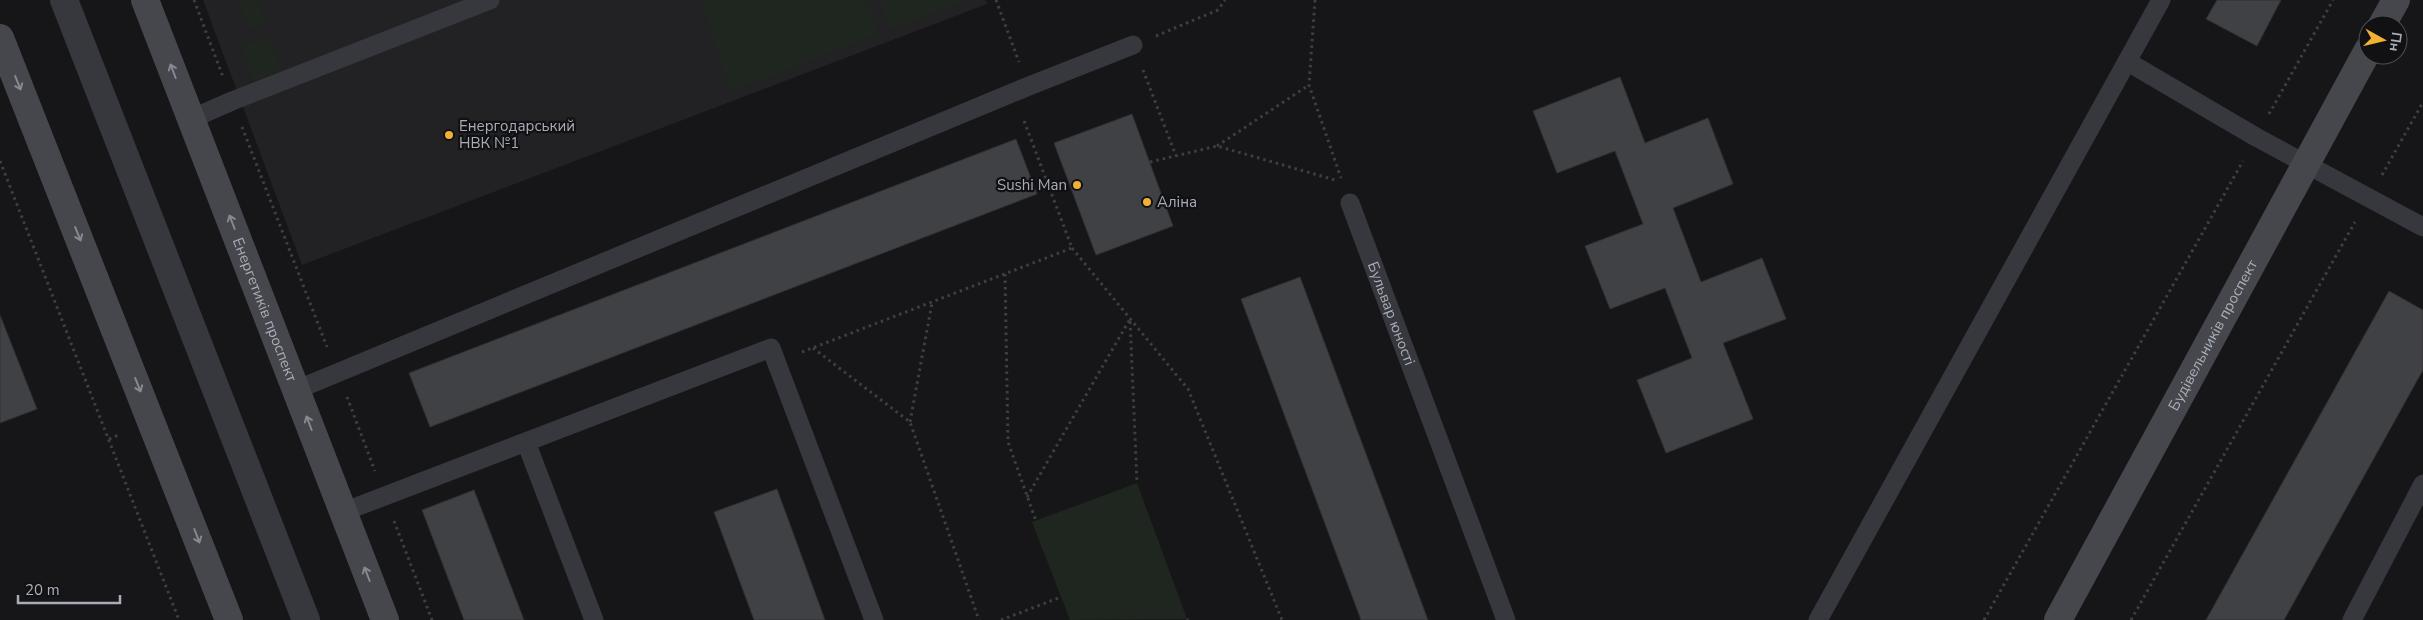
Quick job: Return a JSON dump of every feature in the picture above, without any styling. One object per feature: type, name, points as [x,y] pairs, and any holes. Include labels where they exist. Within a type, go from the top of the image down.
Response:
[{"type":"street","points":[[64,0],[306,620]]},
{"type":"street","name":"Енергетиків проспект","points":[[145,0],[385,620]]},
{"type":"street","points":[[2388,15],[2396,0]]},
{"type":"street","points":[[0,38],[229,620]]},
{"type":"street","name":"Будівельників проспект","points":[[2058,620],[2304,164],[2360,65]]},
{"type":"lane","points":[[191,119],[232,101],[490,0]]},
{"type":"lane","points":[[1818,620],[2161,0]]},
{"type":"lane","points":[[296,390],[1021,89],[1134,45]]},
{"type":"lane","points":[[2128,62],[2304,164],[2423,227]]},
{"type":"lane","name":"Бульвар юності","points":[[1350,203],[1506,620]]},
{"type":"lane","points":[[344,512],[770,348],[874,620]]},
{"type":"lane","points":[[526,442],[594,620]]},
{"type":"lane","points":[[2352,620],[2423,484]]},
{"type":"path","points":[[194,0],[337,373]]},
{"type":"path","points":[[996,0],[1021,89],[1072,248],[1188,389],[1282,620]]},
{"type":"path","points":[[1176,156],[1134,45],[1218,10],[1225,0]]},
{"type":"path","points":[[1217,146],[1343,183],[1309,85],[1315,0]]},
{"type":"path","points":[[1984,620],[2333,0]]},
{"type":"path","points":[[1150,162],[1217,146],[1309,85]]},
{"type":"path","points":[[2131,620],[2423,102]]},
{"type":"path","points":[[0,161],[179,620]]},
{"type":"path","points":[[776,362],[1072,248]]},
{"type":"path","points":[[1005,274],[1008,442],[1036,521]]},
{"type":"path","points":[[932,302],[910,422],[979,620]]},
{"type":"path","points":[[1130,319],[1137,482]]},
{"type":"path","points":[[1028,498],[1130,319]]},
{"type":"path","points":[[812,348],[910,422]]},
{"type":"path","points":[[1001,620],[1061,597]]},
{"type":"shaded area","name":"Енергодарський НВК №1","points":[[203,0],[986,0],[987,4],[302,265]]},
{"type":"shaded area","points":[[238,0],[257,0],[265,23],[249,29]]},
{"type":"shaded area","points":[[701,0],[866,0],[878,34],[731,92]]},
{"type":"shaded area","points":[[880,0],[967,0],[890,30]]},
{"type":"shaded area","points":[[270,37],[281,70],[253,80],[241,46]]},
{"type":"shaded area","points":[[1137,483],[1187,619],[1070,620],[1032,522]]},
{"type":"building","points":[[2217,0],[2281,0],[2257,46],[2206,19]]},
{"type":"building","points":[[1620,77],[1645,143],[1708,118],[1733,184],[1673,208],[1701,282],[1762,258],[1786,319],[1723,343],[1753,419],[1666,453],[1637,380],[1692,358],[1665,288],[1610,309],[1585,246],[1643,224],[1615,151],[1557,173],[1533,111]]},
{"type":"building","points":[[1132,114],[1173,226],[1096,255],[1054,143]]},
{"type":"building","points":[[1016,139],[1037,194],[430,427],[409,373]]},
{"type":"building","points":[[1300,277],[1428,620],[1361,620],[1241,299]]},
{"type":"building","points":[[2389,291],[2423,310],[2423,370],[2284,620],[2206,620]]},
{"type":"building","points":[[0,315],[37,409],[0,423]]},
{"type":"building","points":[[777,489],[825,620],[754,620],[714,512]]},
{"type":"building","points":[[474,490],[524,620],[464,620],[422,510]]},
{"type":"place","name":"Енергодарський НВК №1","points":[[449,135]]},
{"type":"place","name":"Sushi Man","points":[[1077,185]]},
{"type":"place","name":"Аліна","points":[[1147,202]]}]
